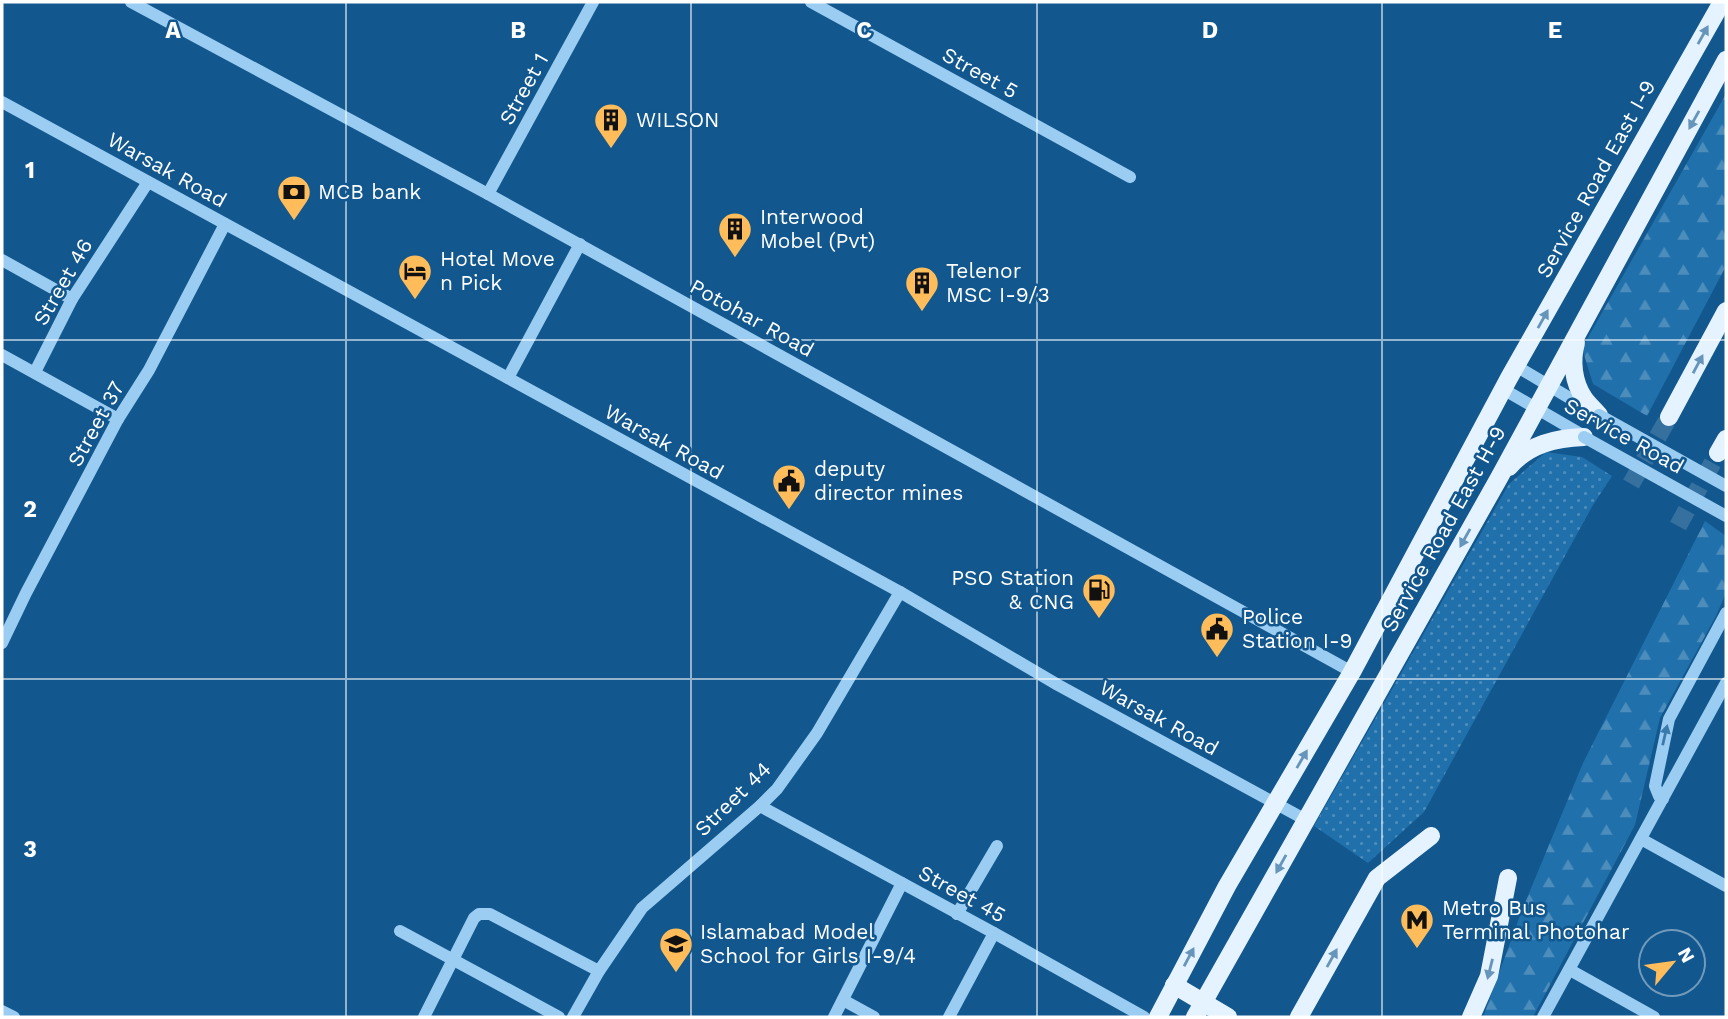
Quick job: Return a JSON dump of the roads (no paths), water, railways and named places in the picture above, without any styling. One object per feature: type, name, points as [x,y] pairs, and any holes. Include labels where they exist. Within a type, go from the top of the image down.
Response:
[{"type":"main road","name":"Service Road East I-9","points":[[1509,378],[1722,2]]},
{"type":"main road","name":"Service Road East H-9","points":[[1199,1009],[1499,478],[1726,60]]},
{"type":"main road","points":[[1669,417],[1726,311]]},
{"type":"main road","points":[[1580,329],[1573,352],[1574,375],[1583,397],[1599,415]]},
{"type":"main road","name":"Service Road East H-9","points":[[1158,1017],[1227,886],[1352,672],[1509,378]]},
{"type":"main road","points":[[1499,478],[1515,460],[1536,446],[1560,438],[1584,436]]},
{"type":"main road","points":[[1299,1017],[1377,878],[1431,836]]},
{"type":"main road","points":[[1471,1017],[1489,976],[1508,878]]},
{"type":"main road","points":[[1174,985],[1199,1009],[1228,1017]]},
{"type":"street","name":"Potohar Road","points":[[131,2],[580,244],[1352,672]]},
{"type":"street","name":"Street 1","points":[[488,194],[593,2]]},
{"type":"street","name":"Street 5","points":[[811,2],[1130,177]]},
{"type":"street","name":"Warsak Road","points":[[2,102],[900,592],[1058,685],[1306,820]]},
{"type":"street","name":"Street 46","points":[[35,372],[72,299],[148,182]]},
{"type":"street","name":"Street 37","points":[[4,635],[118,419],[149,370],[225,223]]},
{"type":"street","points":[[508,378],[580,244]]},
{"type":"street","points":[[2,260],[72,299]]},
{"type":"street","points":[[2,355],[118,419]]},
{"type":"street","name":"Service Road","points":[[1509,378],[1549,387],[1726,486]]},
{"type":"street","name":"Service Road","points":[[1509,378],[1536,409],[1726,516]]},
{"type":"street","name":"Street 44","points":[[573,1017],[599,971],[642,908],[777,789],[817,733],[900,592]]},
{"type":"street","points":[[1663,799],[1655,786],[1669,719],[1726,613]]},
{"type":"street","points":[[1543,1017],[1726,683]]},
{"type":"street","name":"Street 45","points":[[760,806],[1144,1017]]},
{"type":"street","points":[[1642,839],[1726,886]]},
{"type":"street","points":[[957,914],[997,846]]},
{"type":"street","points":[[834,1017],[902,883]]},
{"type":"street","points":[[424,1017],[474,918],[484,913],[491,914],[599,971]]},
{"type":"street","points":[[400,931],[559,1017]]},
{"type":"street","points":[[949,1017],[994,933]]},
{"type":"street","points":[[1570,970],[1654,1017]]},
{"type":"street","points":[[843,1000],[874,1017]]},
{"type":"tunnel","points":[[1631,484],[1669,417]]},
{"type":"tunnel","points":[[1678,526],[1718,453]]},
{"type":"place","name":"WILSON","points":[[611,150]]},
{"type":"place","name":"MCB bank","points":[[294,222]]},
{"type":"place","name":"Interwood Mobel (Pvt)","points":[[735,259]]},
{"type":"place","name":"Hotel Move n Pick","points":[[415,301]]},
{"type":"place","name":"Telenor MSC I-9/3","points":[[922,313]]},
{"type":"place","name":"deputy director mines","points":[[789,511]]},
{"type":"place","name":"PSO Station & CNG","points":[[1099,620]]},
{"type":"place","name":"Police Station I-9","points":[[1217,659]]},
{"type":"place","name":"Metro Bus Terminal Photohar","points":[[1417,950]]},
{"type":"place","name":"Islamabad Model School for Girls I-9/4","points":[[676,974]]}]
